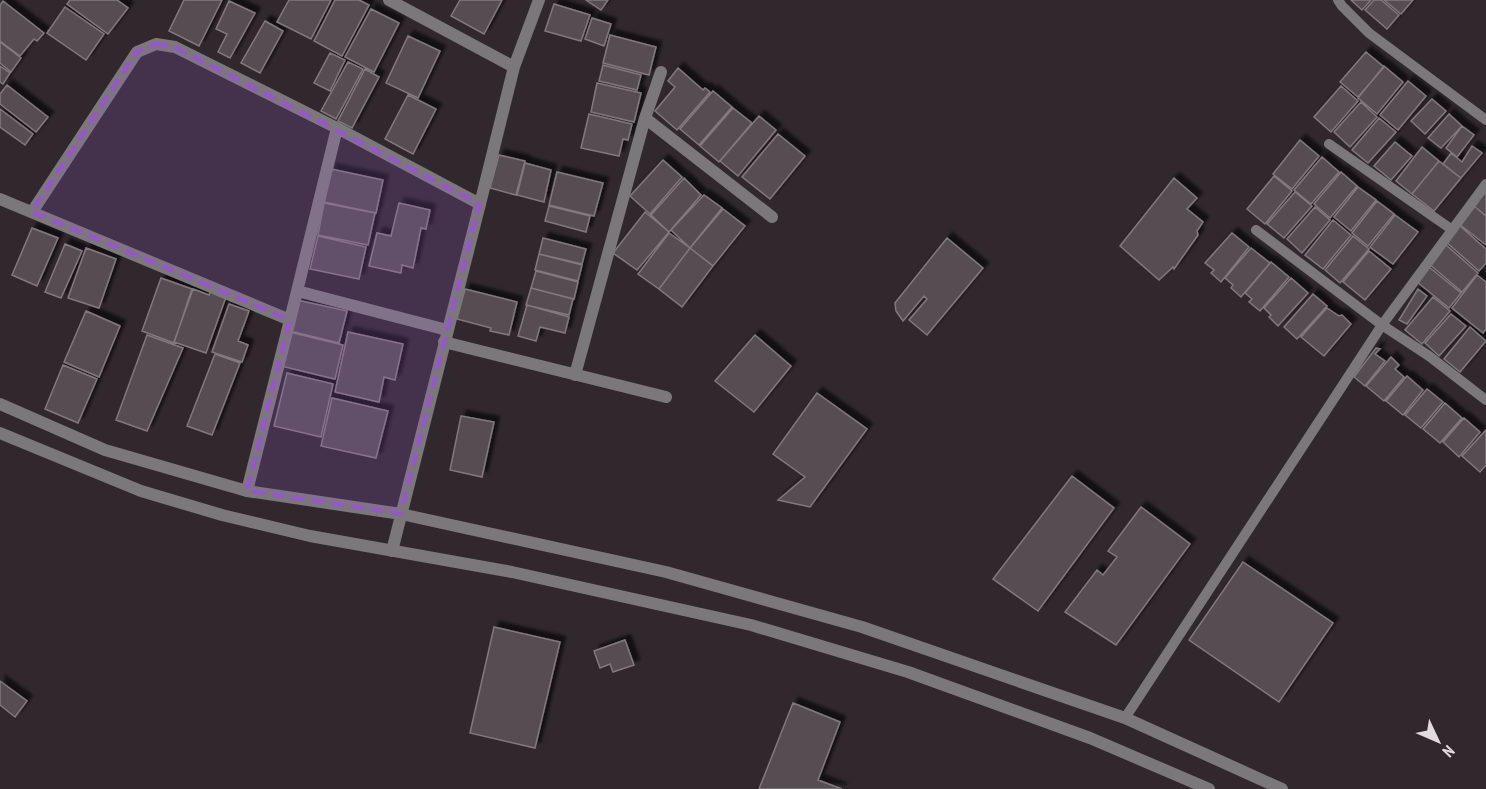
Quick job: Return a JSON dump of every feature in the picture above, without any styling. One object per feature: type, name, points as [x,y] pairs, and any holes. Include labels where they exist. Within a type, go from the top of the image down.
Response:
[{"type":"street","points":[[389,0],[514,67]]},
{"type":"street","points":[[392,551],[514,67],[539,0]]},
{"type":"street","points":[[32,212],[137,52],[156,44],[175,46],[480,204]]},
{"type":"street","points":[[575,375],[645,118],[661,72]]},
{"type":"street","points":[[645,118],[772,217]]},
{"type":"street","points":[[248,491],[337,128]]},
{"type":"street","points":[[0,199],[290,320]]},
{"type":"street","points":[[297,291],[575,375],[666,397]]},
{"type":"street","points":[[0,404],[105,450],[248,491],[401,514],[666,572],[862,627],[1125,718],[1282,789]]},
{"type":"street","points":[[0,433],[131,487],[222,515],[310,536],[512,572],[751,625],[908,672],[1090,738],[1209,789]]},
{"type":"lane","points":[[1338,0],[1369,33],[1486,120]]},
{"type":"lane","points":[[1329,144],[1451,229]]},
{"type":"lane","points":[[1125,718],[1382,325],[1486,184]]},
{"type":"lane","points":[[1256,230],[1486,400]]},
{"type":"highlighted area","points":[[156,44],[175,47],[480,204],[401,514],[247,491],[290,320],[32,212],[137,52]]},
{"type":"building","points":[[70,0],[117,0],[128,8],[108,34],[67,4]]},
{"type":"building","points":[[184,0],[222,0],[199,46],[169,31]]},
{"type":"building","points":[[289,0],[331,0],[311,39],[277,22]]},
{"type":"building","points":[[335,0],[359,0],[369,5],[342,56],[314,41]]},
{"type":"building","points":[[460,0],[502,0],[484,34],[451,16]]},
{"type":"building","points":[[586,0],[608,0],[601,10]]},
{"type":"building","points":[[1351,0],[1371,0],[1362,10]]},
{"type":"building","points":[[1374,0],[1381,0],[1399,15],[1387,29],[1365,10]]},
{"type":"building","points":[[1384,0],[1413,0],[1401,14]]},
{"type":"building","points":[[3,1],[44,33],[37,41],[34,39],[20,56],[0,41],[0,5]]},
{"type":"building","points":[[229,1],[255,13],[230,58],[218,52],[227,34],[216,29]]},
{"type":"building","points":[[554,4],[590,15],[581,41],[545,31]]},
{"type":"building","points":[[65,7],[104,34],[86,60],[47,33]]},
{"type":"building","points":[[371,9],[399,23],[374,72],[345,57]]},
{"type":"building","points":[[592,18],[611,24],[604,46],[585,39]]},
{"type":"building","points":[[265,21],[283,31],[260,73],[241,63]]},
{"type":"building","points":[[610,35],[656,47],[649,75],[603,63]]},
{"type":"building","points":[[408,36],[440,51],[418,98],[386,83]]},
{"type":"building","points":[[0,42],[21,58],[11,72],[0,63]]},
{"type":"building","points":[[1366,52],[1384,67],[1358,97],[1340,82]]},
{"type":"building","points":[[330,53],[345,60],[330,91],[314,83]]},
{"type":"building","points":[[348,62],[363,69],[336,119],[321,111]]},
{"type":"building","points":[[603,65],[641,75],[637,90],[599,81]]},
{"type":"building","points":[[0,66],[10,73],[3,84],[0,82]]},
{"type":"building","points":[[1384,66],[1403,82],[1377,114],[1358,98]]},
{"type":"building","points":[[678,68],[703,90],[705,88],[710,92],[677,130],[655,111],[675,87],[668,81]]},
{"type":"building","points":[[365,69],[379,77],[352,128],[338,121]]},
{"type":"building","points":[[1408,81],[1426,96],[1398,130],[1380,115]]},
{"type":"building","points":[[597,83],[641,93],[634,122],[591,112]]},
{"type":"building","points":[[7,85],[48,117],[36,132],[0,104],[0,94]]},
{"type":"building","points":[[1341,86],[1358,101],[1331,132],[1314,117]]},
{"type":"building","points":[[713,91],[732,107],[699,145],[680,129]]},
{"type":"building","points":[[408,95],[436,109],[413,154],[385,139]]},
{"type":"building","points":[[1432,99],[1446,111],[1425,134],[1411,121]]},
{"type":"building","points":[[1361,102],[1377,117],[1350,147],[1334,132]]},
{"type":"building","points":[[733,108],[752,123],[719,162],[700,146]]},
{"type":"building","points":[[0,109],[33,134],[25,145],[0,127]]},
{"type":"building","points":[[589,114],[632,124],[628,140],[623,139],[619,156],[581,148]]},
{"type":"building","points":[[1449,114],[1462,126],[1441,148],[1428,138]]},
{"type":"building","points":[[759,116],[776,130],[738,176],[720,161]]},
{"type":"building","points":[[1379,118],[1396,132],[1368,163],[1352,150]]},
{"type":"building","points":[[1462,126],[1474,135],[1457,157],[1446,148]]},
{"type":"building","points":[[778,134],[805,156],[770,199],[742,177]]},
{"type":"building","points":[[1300,140],[1319,156],[1292,189],[1273,174]]},
{"type":"building","points":[[1395,142],[1412,156],[1391,180],[1374,166]]},
{"type":"building","points":[[1472,146],[1482,153],[1461,178],[1443,164],[1451,153],[1462,162]]},
{"type":"building","points":[[1422,147],[1439,161],[1412,194],[1396,181]]},
{"type":"building","points":[[499,155],[525,161],[516,195],[490,188]]},
{"type":"building","points":[[1322,157],[1339,172],[1311,204],[1294,190]]},
{"type":"building","points":[[663,160],[682,177],[650,214],[630,196]]},
{"type":"building","points":[[1439,161],[1461,178],[1434,211],[1412,194]]},
{"type":"building","points":[[525,163],[551,170],[544,202],[517,195]]},
{"type":"building","points":[[331,169],[383,180],[376,213],[324,202]]},
{"type":"building","points":[[557,172],[603,183],[594,216],[549,205]]},
{"type":"building","points":[[1341,172],[1357,186],[1330,218],[1314,204]]},
{"type":"building","points":[[1274,176],[1292,191],[1265,224],[1247,209]]},
{"type":"building","points":[[684,178],[701,195],[669,232],[651,215]]},
{"type":"building","points":[[1174,178],[1197,198],[1187,209],[1203,222],[1197,231],[1198,235],[1174,269],[1173,267],[1159,280],[1120,246]]},
{"type":"building","points":[[1358,187],[1376,200],[1351,231],[1334,217]]},
{"type":"building","points":[[1486,191],[1486,216],[1474,206]]},
{"type":"building","points":[[1295,192],[1312,206],[1284,238],[1267,224]]},
{"type":"building","points":[[704,195],[722,208],[690,248],[671,230]]},
{"type":"building","points":[[1377,201],[1394,214],[1368,246],[1352,233]]},
{"type":"building","points":[[324,203],[375,213],[368,245],[318,235]]},
{"type":"building","points":[[399,203],[430,210],[426,229],[421,228],[413,268],[402,265],[401,273],[369,266],[377,233],[391,236]]},
{"type":"building","points":[[549,206],[590,216],[586,232],[545,221]]},
{"type":"building","points":[[1474,206],[1486,216],[1486,245],[1459,224]]},
{"type":"building","points":[[1315,207],[1330,220],[1302,253],[1287,239]]},
{"type":"building","points":[[723,209],[745,226],[713,266],[690,248]]},
{"type":"building","points":[[645,212],[669,232],[637,270],[613,253]]},
{"type":"building","points":[[1395,215],[1418,232],[1393,264],[1370,247]]},
{"type":"building","points":[[1333,220],[1351,235],[1323,269],[1305,255]]},
{"type":"building","points":[[1459,225],[1486,249],[1486,263],[1479,271],[1445,241]]},
{"type":"building","points":[[32,228],[58,238],[37,286],[12,275]]},
{"type":"building","points":[[669,233],[690,248],[659,289],[638,274]]},
{"type":"building","points":[[1232,233],[1249,247],[1221,282],[1211,273],[1214,270],[1205,263]]},
{"type":"building","points":[[318,236],[366,247],[359,279],[310,269]]},
{"type":"building","points":[[1353,236],[1369,249],[1340,283],[1325,270]]},
{"type":"building","points":[[543,238],[586,249],[582,264],[539,254]]},
{"type":"building","points":[[947,238],[983,268],[927,335],[909,320],[927,299],[924,296],[903,321],[896,311],[895,303]]},
{"type":"building","points":[[65,244],[82,251],[61,298],[45,292]]},
{"type":"building","points":[[1445,244],[1478,273],[1462,292],[1428,263]]},
{"type":"building","points":[[86,248],[116,259],[99,308],[68,298]]},
{"type":"building","points":[[690,248],[713,266],[682,307],[659,289]]},
{"type":"building","points":[[1251,248],[1270,263],[1241,297],[1231,288],[1233,285],[1225,278]]},
{"type":"building","points":[[1369,251],[1391,269],[1365,300],[1343,282]]},
{"type":"building","points":[[539,254],[582,265],[578,281],[535,270]]},
{"type":"building","points":[[1271,262],[1289,277],[1260,311],[1249,302],[1252,299],[1245,293]]},
{"type":"building","points":[[1429,267],[1461,293],[1449,308],[1417,282]]},
{"type":"building","points":[[536,271],[578,282],[574,299],[531,288]]},
{"type":"building","points":[[1477,275],[1486,282],[1486,329],[1483,333],[1452,308]]},
{"type":"building","points":[[161,278],[192,289],[174,343],[142,331]]},
{"type":"building","points":[[1291,278],[1308,293],[1278,326],[1264,308]]},
{"type":"building","points":[[531,288],[573,299],[569,315],[526,305]]},
{"type":"building","points":[[193,289],[209,295],[211,291],[226,297],[206,353],[174,342]]},
{"type":"building","points":[[465,289],[517,302],[509,335],[457,319]]},
{"type":"building","points":[[1418,289],[1427,296],[1407,324],[1399,320]]},
{"type":"building","points":[[1313,294],[1327,306],[1297,339],[1284,327]]},
{"type":"building","points":[[1433,297],[1450,311],[1422,344],[1405,330]]},
{"type":"building","points":[[297,300],[347,311],[339,343],[290,331]]},
{"type":"building","points":[[229,304],[249,311],[238,341],[248,345],[242,362],[212,352]]},
{"type":"building","points":[[527,305],[569,317],[565,333],[540,327],[536,341],[518,336]]},
{"type":"building","points":[[1327,308],[1339,316],[1342,315],[1351,324],[1324,356],[1301,337]]},
{"type":"building","points":[[86,311],[120,326],[99,377],[64,362]]},
{"type":"building","points":[[1451,314],[1466,326],[1439,356],[1425,343]]},
{"type":"building","points":[[1470,327],[1486,341],[1460,372],[1444,359]]},
{"type":"building","points":[[289,332],[343,345],[335,379],[281,366]]},
{"type":"building","points":[[348,332],[403,344],[395,380],[384,377],[379,402],[335,392]]},
{"type":"building","points":[[147,335],[183,348],[147,431],[116,420]]},
{"type":"building","points":[[755,335],[791,366],[754,412],[715,381]]},
{"type":"building","points":[[1376,348],[1380,349],[1375,354],[1385,361],[1365,386],[1354,377]]},
{"type":"building","points":[[215,354],[240,363],[212,435],[187,426]]},
{"type":"building","points":[[1391,357],[1399,365],[1395,369],[1404,377],[1384,401],[1366,386]]},
{"type":"building","points":[[63,365],[97,379],[78,423],[45,409]]},
{"type":"building","points":[[287,373],[333,384],[321,437],[274,426]]},
{"type":"building","points":[[1407,376],[1423,390],[1403,415],[1386,401]]},
{"type":"building","points":[[1427,389],[1443,402],[1421,428],[1405,415]]},
{"type":"building","points":[[817,393],[867,429],[810,507],[778,500],[805,477],[773,454]]},
{"type":"building","points":[[332,398],[388,411],[376,458],[321,446]]},
{"type":"building","points":[[1445,403],[1462,418],[1440,443],[1423,429]]},
{"type":"building","points":[[461,416],[494,422],[482,477],[450,470]]},
{"type":"building","points":[[1464,418],[1480,432],[1459,457],[1443,442]]},
{"type":"building","points":[[1486,430],[1486,465],[1480,472],[1462,456]]},
{"type":"building","points":[[1072,476],[1114,508],[1038,611],[993,579]]},
{"type":"building","points":[[1141,507],[1190,544],[1116,645],[1065,612],[1097,570],[1103,575],[1117,557],[1108,551]]},
{"type":"building","points":[[1243,562],[1333,623],[1279,702],[1189,640]]},
{"type":"building","points":[[494,627],[560,642],[535,748],[470,733]]},
{"type":"building","points":[[625,640],[634,665],[613,672],[610,664],[600,668],[594,651]]},
{"type":"building","points":[[0,681],[27,701],[15,717],[0,705]]},
{"type":"building","points":[[793,703],[840,722],[818,780],[842,789],[759,789]]}]
